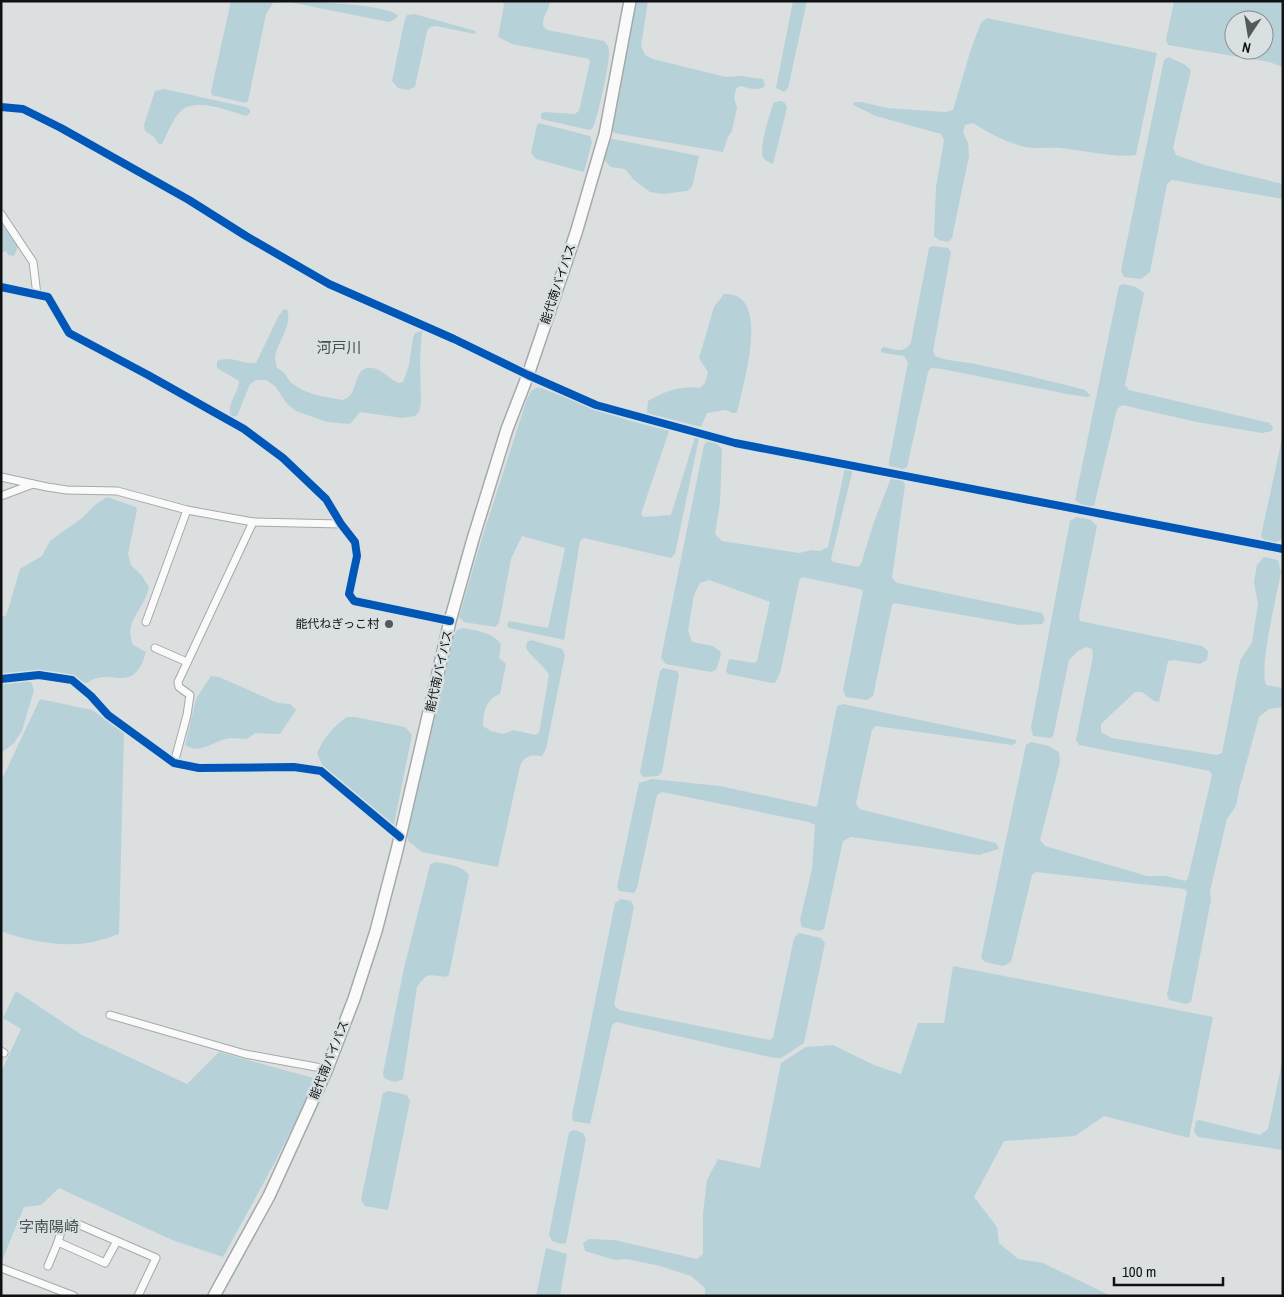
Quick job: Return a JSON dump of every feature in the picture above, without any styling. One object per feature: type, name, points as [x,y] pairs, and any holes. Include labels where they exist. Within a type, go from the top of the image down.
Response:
[{"type":"highway","name":"能代南バイパス","points":[[214,1296],[269,1196],[327,1070],[354,999],[376,931],[400,837],[450,621],[473,539],[507,429],[528,375],[576,232],[605,134],[630,1]]},
{"type":"street","points":[[1,107],[23,109],[61,128],[189,200],[246,236],[329,284],[454,339],[596,405],[735,443],[1283,549]]},
{"type":"street","points":[[1,214],[33,262],[37,295]]},
{"type":"street","points":[[1,286],[48,297],[69,333],[244,429],[283,458],[326,499],[341,524],[355,542],[357,556],[349,594],[354,602],[450,621]]},
{"type":"street","points":[[1,477],[67,490],[117,491],[187,510],[253,522],[341,524]]},
{"type":"street","points":[[1,496],[33,484]]},
{"type":"street","points":[[146,622],[187,510]]},
{"type":"street","points":[[174,763],[190,695],[179,688],[178,682],[253,522]]},
{"type":"street","points":[[155,648],[187,662]]},
{"type":"street","points":[[1,679],[40,674],[72,680],[91,696],[108,715],[174,763],[199,768],[294,767],[321,771],[400,837]]},
{"type":"street","points":[[110,1015],[245,1054],[327,1070]]},
{"type":"street","points":[[48,1266],[63,1224],[73,1222],[156,1258],[138,1296]]},
{"type":"street","points":[[58,1242],[105,1263],[117,1241]]},
{"type":"street","points":[[1,1268],[74,1296]]},
{"type":"shaded area","points":[[231,1],[320,2],[347,4],[388,11],[398,16],[389,22],[289,2],[273,3],[266,14],[248,101],[245,103],[212,95],[211,91]]},
{"type":"shaded area","points":[[502,1],[550,1],[543,23],[547,30],[604,41],[607,44],[609,48],[608,66],[601,102],[593,128],[589,130],[541,119],[541,114],[544,112],[575,114],[579,111],[590,62],[589,59],[512,44],[498,37],[504,5]]},
{"type":"shaded area","points":[[636,1],[648,1],[641,46],[645,55],[653,59],[726,77],[741,76],[763,79],[765,86],[762,88],[753,89],[740,86],[736,89],[734,98],[737,107],[732,131],[723,152],[614,133],[610,127]]},
{"type":"shaded area","points":[[793,1],[807,1],[788,88],[784,92],[776,88]]},
{"type":"shaded area","points":[[1174,1],[1283,1],[1283,67],[1257,60],[1274,60],[1274,10],[1224,10],[1224,54],[1168,45],[1166,40]]},
{"type":"shaded area","points":[[414,14],[476,31],[475,34],[436,26],[430,27],[427,31],[415,87],[408,90],[398,88],[392,81],[405,19],[407,15]]},
{"type":"shaded area","points":[[987,18],[1157,53],[1136,155],[1127,156],[1060,148],[1025,147],[998,137],[973,123],[965,125],[963,132],[968,143],[969,156],[952,238],[948,242],[939,240],[934,236],[936,187],[944,140],[941,134],[876,116],[853,105],[854,102],[861,102],[887,108],[946,112],[953,110],[971,49],[981,23]]},
{"type":"shaded area","points":[[1168,57],[1184,64],[1191,70],[1173,148],[1176,155],[1208,166],[1283,184],[1283,199],[1172,180],[1167,184],[1150,272],[1141,279],[1124,277],[1121,270],[1164,60]]},
{"type":"shaded area","points":[[164,89],[246,107],[250,110],[250,113],[246,116],[221,108],[202,105],[185,108],[174,120],[162,144],[159,144],[154,137],[145,131],[144,125],[155,91]]},
{"type":"shaded area","points":[[781,101],[785,103],[787,108],[773,164],[763,157],[762,146],[774,102]]},
{"type":"shaded area","points":[[539,123],[590,136],[592,142],[584,172],[536,159],[531,153]]},
{"type":"shaded area","points":[[613,139],[699,156],[692,187],[687,191],[663,194],[650,192],[634,180],[625,169],[611,167],[605,161],[604,151],[607,140]]},
{"type":"shaded area","points":[[1,223],[15,240],[18,247],[14,256],[8,255],[6,251],[1,252]]},
{"type":"shaded area","points":[[933,246],[948,248],[951,252],[933,351],[935,356],[1059,383],[1085,390],[1091,396],[1067,394],[931,368],[928,372],[907,467],[903,469],[889,466],[889,462],[908,362],[904,356],[884,353],[881,352],[881,349],[884,347],[903,350],[911,342],[929,248]]},
{"type":"shaded area","points":[[1124,284],[1136,287],[1144,293],[1125,385],[1129,390],[1270,423],[1273,428],[1272,431],[1262,433],[1197,422],[1122,405],[1117,409],[1094,506],[1086,506],[1075,500],[1119,286]]},
{"type":"shaded area","points":[[724,294],[739,297],[747,308],[751,323],[748,363],[737,413],[726,410],[707,413],[701,427],[647,413],[648,401],[666,392],[680,388],[700,388],[705,383],[708,372],[699,358],[714,307]]},
{"type":"shaded area","points":[[287,309],[287,327],[275,356],[277,368],[293,384],[304,391],[343,400],[351,394],[360,372],[367,368],[383,372],[395,382],[403,382],[409,365],[413,338],[415,333],[422,331],[420,358],[421,403],[419,412],[415,416],[402,418],[360,412],[350,424],[327,422],[296,411],[287,404],[275,386],[266,380],[256,380],[250,384],[237,416],[231,417],[231,403],[239,381],[217,368],[217,361],[228,359],[256,363],[278,317],[283,310]]},
{"type":"shaded area","points":[[538,387],[627,420],[669,431],[641,514],[644,517],[671,515],[695,437],[699,438],[675,554],[671,558],[584,538],[580,541],[564,640],[509,628],[507,625],[509,621],[548,628],[565,548],[522,536],[511,559],[499,623],[495,627],[464,622],[459,617],[482,538],[527,399],[531,391]]},
{"type":"shaded area","points":[[1283,434],[1283,538],[1276,543],[1265,541],[1261,536]]},
{"type":"shaded area","points":[[708,441],[716,443],[722,449],[720,503],[715,534],[722,541],[799,553],[812,550],[820,551],[828,547],[845,468],[853,469],[831,559],[833,562],[858,567],[861,564],[874,522],[891,478],[895,477],[902,479],[905,485],[892,578],[897,583],[1042,613],[1045,619],[1042,624],[1019,625],[894,603],[892,605],[873,696],[867,700],[846,697],[843,690],[863,591],[802,577],[799,581],[781,670],[776,682],[771,683],[728,674],[726,671],[729,659],[755,663],[757,661],[770,602],[709,580],[700,583],[694,595],[688,630],[692,642],[713,646],[721,652],[716,670],[711,672],[666,664],[661,658],[704,445]]},
{"type":"shaded area","points":[[107,497],[136,507],[137,510],[128,554],[131,565],[142,576],[149,587],[132,622],[131,629],[133,645],[146,652],[139,668],[133,675],[127,678],[101,677],[87,683],[65,674],[47,671],[1,675],[1,617],[5,616],[8,610],[20,569],[42,556],[50,541]]},
{"type":"shaded area","points":[[1077,517],[1091,520],[1097,526],[1079,616],[1080,621],[1202,646],[1208,651],[1207,660],[1200,664],[1174,660],[1168,661],[1159,702],[1154,701],[1142,692],[1135,692],[1101,724],[1101,732],[1112,738],[1217,755],[1222,753],[1240,661],[1252,642],[1258,604],[1254,582],[1257,565],[1264,557],[1278,560],[1281,572],[1269,630],[1264,675],[1266,685],[1283,688],[1283,707],[1269,709],[1259,717],[1236,806],[1227,819],[1210,891],[1211,900],[1191,1002],[1186,1004],[1169,1000],[1167,995],[1187,892],[1185,889],[1036,872],[1032,875],[1011,962],[1003,966],[985,962],[981,958],[1026,745],[1031,742],[1049,746],[1059,752],[1060,762],[1040,840],[1045,846],[1147,876],[1166,876],[1185,881],[1188,878],[1212,775],[1210,771],[1079,745],[1076,740],[1093,656],[1092,649],[1086,647],[1078,651],[1069,660],[1053,737],[1033,736],[1031,727],[1070,521]]},
{"type":"shaded area","points":[[463,628],[489,634],[501,644],[499,658],[506,664],[500,694],[488,703],[484,716],[483,726],[491,731],[503,734],[514,730],[535,735],[539,733],[549,675],[526,648],[527,642],[531,640],[562,649],[565,655],[546,749],[542,756],[529,756],[520,766],[498,867],[422,852],[409,842],[407,837],[453,637],[457,630]]},
{"type":"shaded area","points":[[663,668],[677,671],[679,674],[662,772],[658,776],[643,777],[640,772],[660,671]]},
{"type":"shaded area","points":[[211,676],[219,677],[278,703],[290,704],[296,710],[280,734],[255,733],[247,739],[231,738],[202,748],[191,748],[185,745],[196,699]]},
{"type":"shaded area","points":[[22,680],[31,682],[34,690],[22,731],[14,743],[1,753],[1,684]]},
{"type":"shaded area","points":[[40,699],[92,710],[124,733],[119,934],[93,942],[59,944],[22,938],[1,931],[1,781]]},
{"type":"shaded area","points":[[843,704],[1016,740],[1016,743],[1012,745],[876,726],[872,730],[856,803],[859,809],[996,843],[999,849],[979,855],[851,837],[843,841],[824,929],[819,931],[802,927],[800,920],[812,869],[815,825],[809,822],[662,792],[657,795],[637,888],[634,893],[619,891],[617,887],[639,783],[652,779],[720,786],[817,807],[837,706]]},
{"type":"shaded area","points":[[347,717],[405,727],[412,735],[394,824],[390,824],[323,767],[317,753],[329,733]]},
{"type":"shaded area","points":[[435,862],[458,867],[469,875],[449,975],[446,977],[426,977],[417,987],[403,1079],[391,1081],[384,1078],[383,1073],[404,968],[430,865]]},
{"type":"shaded area","points":[[621,899],[631,901],[634,907],[614,1005],[619,1010],[769,1040],[773,1038],[794,938],[799,933],[821,938],[825,943],[804,1043],[781,1058],[774,1058],[616,1022],[612,1025],[590,1124],[573,1121],[572,1115],[615,903]]},
{"type":"shaded area","points":[[953,966],[1213,1017],[1189,1138],[1104,1116],[1075,1136],[1004,1141],[974,1197],[997,1227],[999,1243],[1018,1259],[1043,1263],[1111,1296],[705,1296],[705,1288],[691,1276],[660,1266],[627,1259],[615,1260],[585,1251],[583,1243],[589,1239],[614,1240],[697,1259],[703,1254],[703,1213],[707,1180],[718,1159],[760,1168],[781,1063],[806,1047],[833,1045],[874,1065],[901,1074],[918,1023],[944,1023]]},
{"type":"shaded area","points":[[16,991],[82,1035],[187,1084],[219,1052],[317,1079],[275,1162],[223,1257],[172,1240],[59,1188],[41,1205],[24,1207],[1,1263],[1,1072],[21,1029],[3,1018]]},
{"type":"shaded area","points":[[1283,1058],[1283,1150],[1198,1137],[1194,1132],[1196,1121],[1199,1120],[1260,1135],[1268,1129]]},
{"type":"shaded area","points":[[389,1091],[407,1095],[410,1101],[388,1210],[365,1206],[361,1200],[383,1093]]},
{"type":"shaded area","points":[[574,1130],[583,1133],[586,1139],[566,1243],[561,1244],[552,1241],[549,1235],[569,1132]]},
{"type":"shaded area","points":[[546,1248],[567,1254],[560,1296],[536,1296]]},
{"type":"cycle path","points":[[1,107],[23,109],[61,128],[189,200],[246,236],[329,284],[454,339],[596,405],[735,443],[1283,549]]},
{"type":"cycle path","points":[[1,287],[48,297],[69,333],[244,429],[283,458],[326,499],[341,524],[355,542],[357,556],[349,594],[354,601],[450,621]]},
{"type":"cycle path","points":[[1,679],[39,675],[72,680],[91,696],[108,715],[174,763],[199,768],[294,767],[321,771],[400,837]]},
{"type":"place","name":"能代ねぎっこ村","points":[[389,624]]},
{"type":"district","name":"河戸川","points":[[339,347]]},
{"type":"district","name":"字南陽崎","points":[[49,1226]]}]
